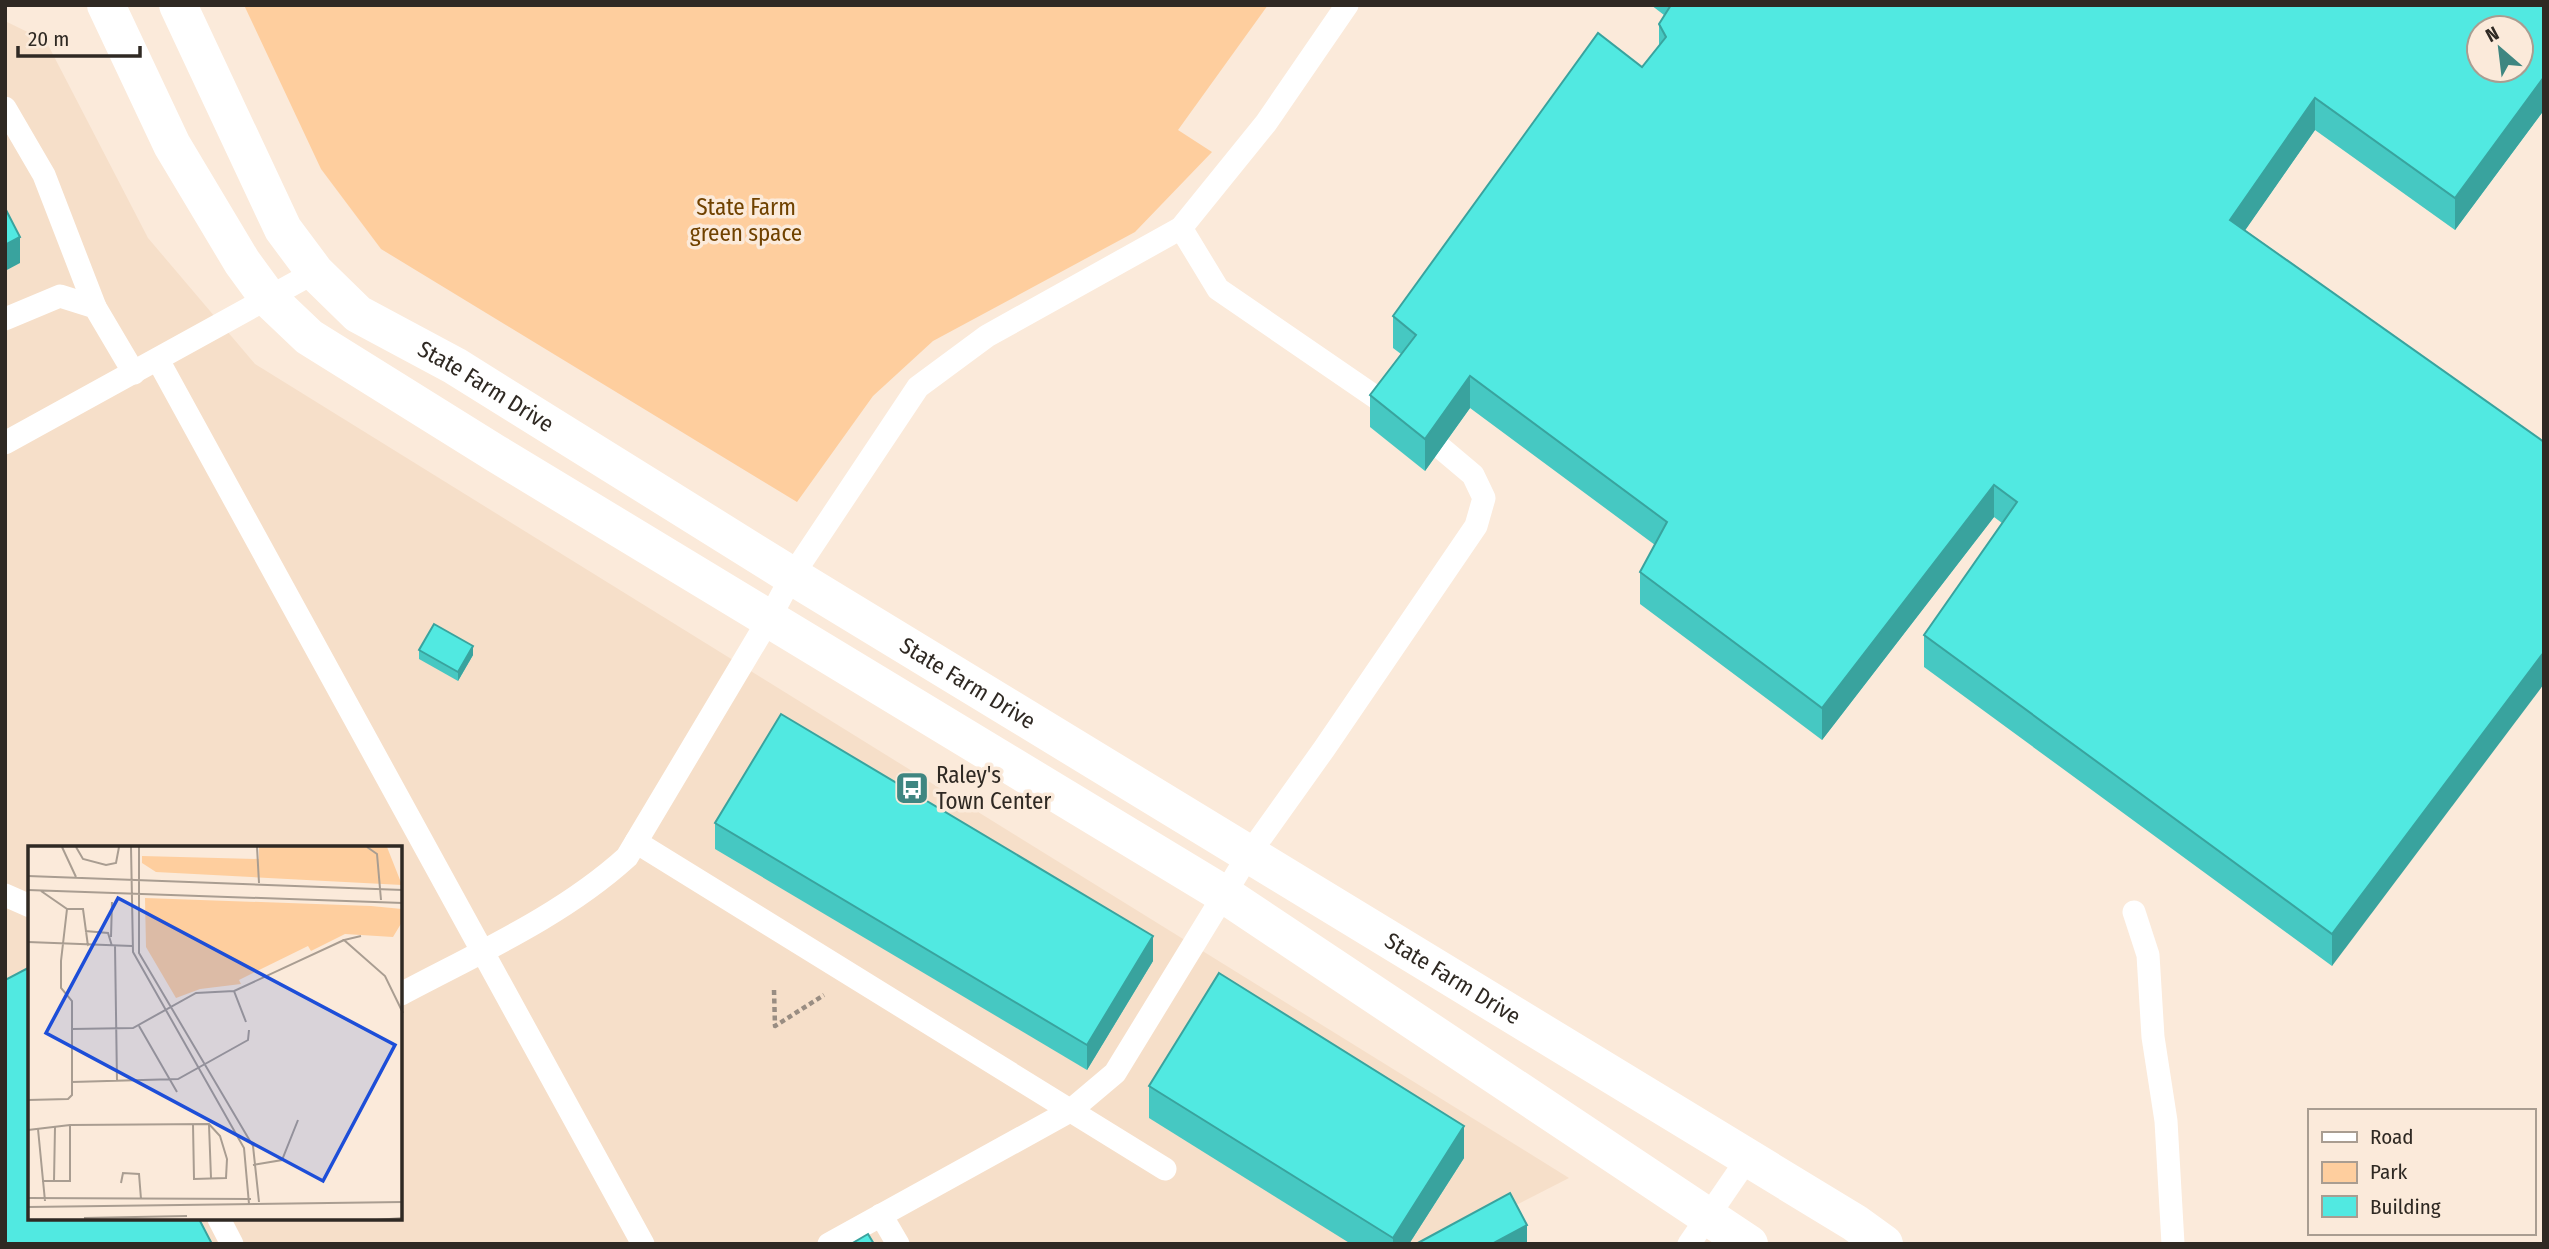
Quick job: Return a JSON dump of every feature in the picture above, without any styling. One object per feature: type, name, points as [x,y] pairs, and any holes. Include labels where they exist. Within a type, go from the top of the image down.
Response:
[{"type":"street","points":[[106,5],[172,145],[242,262],[269,299],[309,338],[1224,895],[1698,1230],[1749,1244]]},
{"type":"street","name":"State Farm Drive","points":[[178,5],[283,229],[316,272],[358,314],[455,366],[792,576],[1748,1158],[1884,1244]]},
{"type":"lane","points":[[402,992],[554,911],[599,883],[626,857],[792,576],[918,387],[987,336],[1181,228],[1266,123],[1347,5]]},
{"type":"lane","points":[[5,108],[44,175],[95,307],[134,373]]},
{"type":"lane","points":[[1181,228],[1218,289],[1387,405]]},
{"type":"lane","points":[[5,443],[316,272]]},
{"type":"lane","points":[[5,319],[60,296],[95,307]]},
{"type":"lane","points":[[158,360],[643,1244]]},
{"type":"lane","points":[[829,1244],[1070,1111],[1115,1073],[1250,854],[1325,749],[1476,526],[1484,498],[1473,475],[1441,448]]},
{"type":"lane","points":[[636,842],[1164,1169]]},
{"type":"lane","points":[[5,895],[28,905]]},
{"type":"lane","points":[[2134,912],[2148,956],[2153,1037],[2166,1121],[2173,1244]]},
{"type":"lane","points":[[1698,1230],[1748,1158]]},
{"type":"lane","points":[[881,1215],[898,1244]]},
{"type":"lane","points":[[220,1221],[232,1244]]},
{"type":"shaded area","points":[[5,21],[46,41],[148,238],[255,364],[1569,1178],[1440,1244],[5,1244]]},
{"type":"green space","name":"State Farm green space","points":[[244,5],[1268,5],[1178,130],[1212,152],[1135,232],[933,341],[873,396],[797,502],[381,249],[321,169]]},
{"type":"building","points":[[1671,5],[2544,5],[2544,77],[2455,198],[2315,98],[2230,220],[2544,442],[2544,652],[2332,934],[1924,635],[2017,502],[1994,485],[1822,708],[1640,572],[1667,522],[1470,376],[1425,439],[1370,395],[1416,335],[1393,316],[1598,33],[1642,67],[1666,37],[1659,24]]},
{"type":"building","points":[[5,208],[20,237],[5,245]]},
{"type":"building","points":[[434,624],[473,646],[458,672],[419,650]]},
{"type":"building","points":[[781,714],[1153,936],[1087,1045],[715,823]]},
{"type":"building","points":[[28,968],[28,1221],[200,1221],[212,1244],[5,1244],[5,980]]},
{"type":"building","points":[[1219,973],[1464,1126],[1393,1238],[1149,1086]]},
{"type":"building","points":[[1510,1193],[1527,1225],[1492,1244],[1416,1244]]},
{"type":"building","points":[[868,1234],[874,1244],[851,1244]]},
{"type":"place","name":"Raley's Town Center","points":[[912,788]]}]
